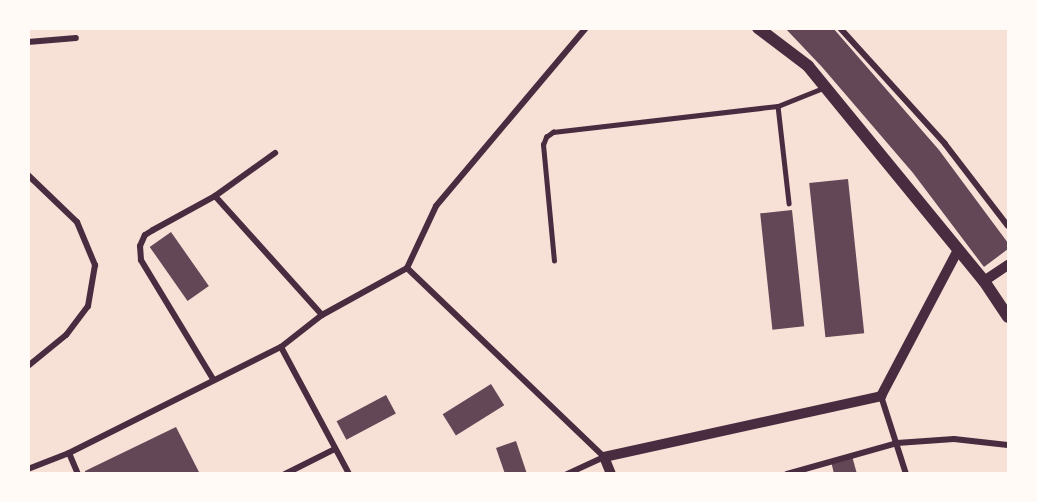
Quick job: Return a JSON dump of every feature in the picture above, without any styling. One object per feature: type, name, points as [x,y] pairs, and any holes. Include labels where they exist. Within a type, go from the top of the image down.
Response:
[{"type":"main road","points":[[758,28],[808,66],[984,281],[1008,317]]},
{"type":"street","points":[[28,469],[69,453],[281,347],[322,315],[407,267],[436,206],[586,28]]},
{"type":"street","points":[[840,28],[945,144],[1008,226]]},
{"type":"street","points":[[28,42],[76,39]]},
{"type":"street","points":[[213,379],[141,260],[140,253],[145,235],[216,196],[275,153]]},
{"type":"street","points":[[28,175],[77,222],[95,265],[88,306],[66,334],[28,366]]},
{"type":"street","points":[[216,196],[322,315]]},
{"type":"street","points":[[906,474],[881,396],[958,250]]},
{"type":"street","points":[[984,281],[1008,265]]},
{"type":"street","points":[[407,267],[604,457],[611,474]]},
{"type":"street","points":[[281,347],[349,474]]},
{"type":"street","points":[[567,474],[604,457],[881,396]]},
{"type":"street","points":[[787,474],[897,442],[954,439],[1008,446]]},
{"type":"street","points":[[285,474],[335,449]]},
{"type":"street","points":[[69,453],[78,474]]},
{"type":"lane","points":[[554,261],[543,145],[546,137],[554,132],[778,106],[825,87]]},
{"type":"lane","points":[[778,106],[789,203]]},
{"type":"building","points":[[785,28],[833,28],[939,150],[1008,243],[1008,249],[984,267],[913,173],[822,67]]},
{"type":"building","points":[[848,179],[864,333],[825,337],[809,183]]},
{"type":"building","points":[[792,210],[804,326],[772,330],[760,213]]},
{"type":"building","points":[[171,232],[209,286],[188,301],[150,247]]},
{"type":"building","points":[[491,384],[504,405],[456,435],[443,414]]},
{"type":"building","points":[[386,395],[396,414],[346,440],[337,421]]},
{"type":"building","points":[[176,427],[200,474],[85,474],[85,471]]},
{"type":"building","points":[[516,441],[527,474],[505,474],[496,448]]},
{"type":"building","points":[[852,456],[857,474],[834,474],[831,461]]}]
